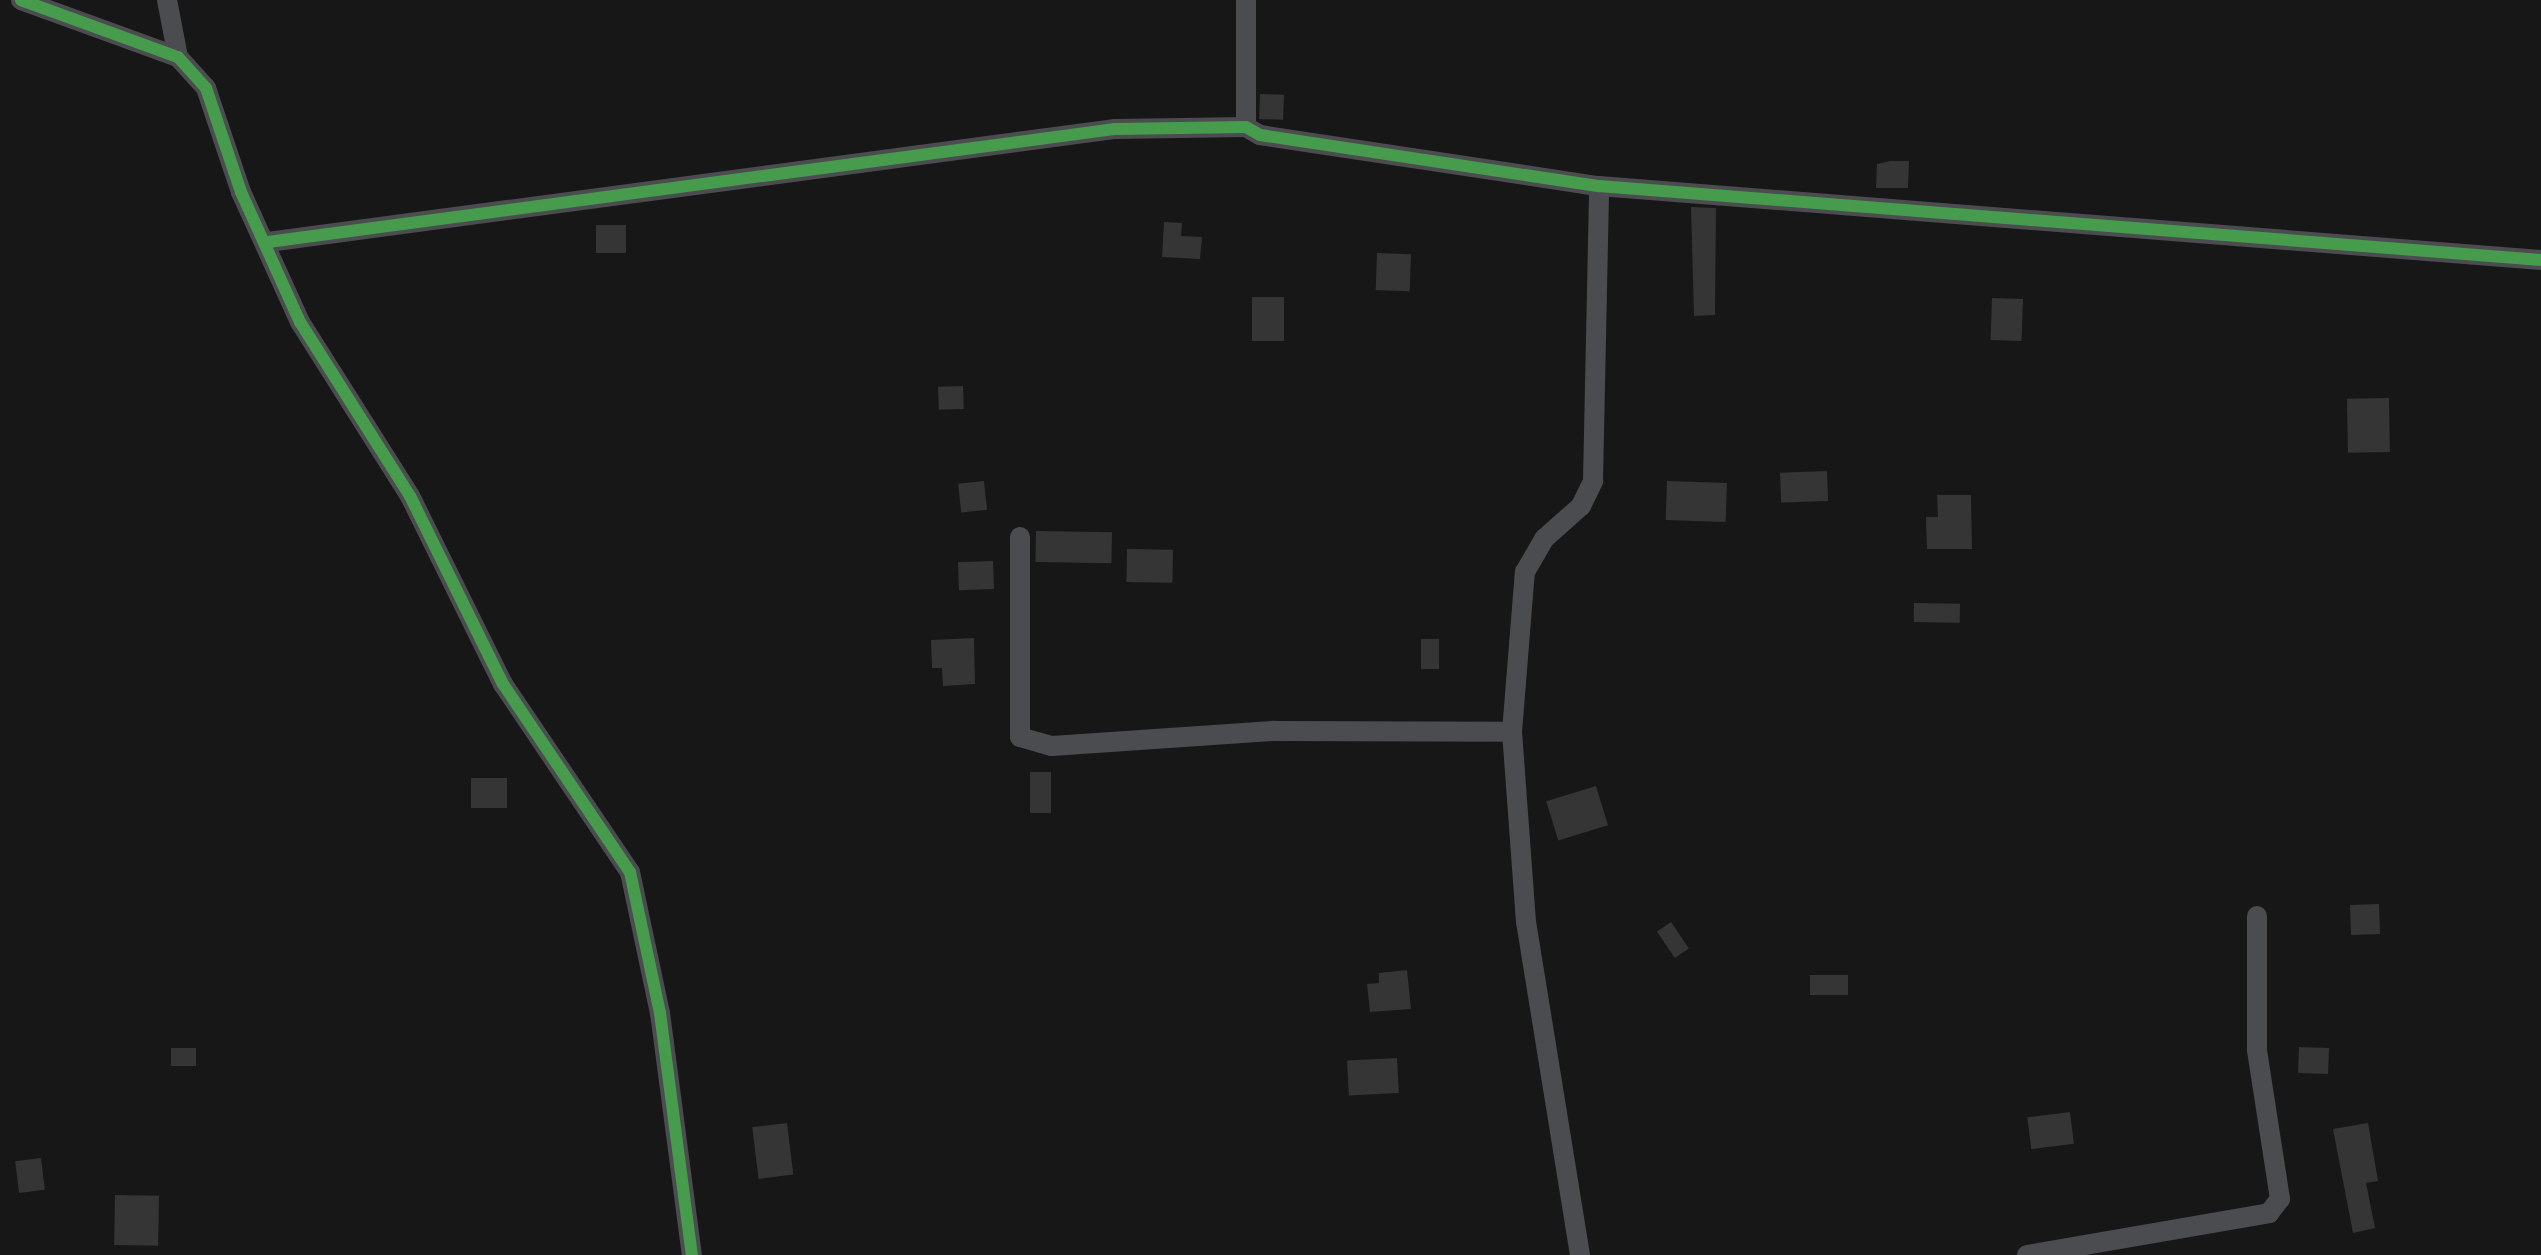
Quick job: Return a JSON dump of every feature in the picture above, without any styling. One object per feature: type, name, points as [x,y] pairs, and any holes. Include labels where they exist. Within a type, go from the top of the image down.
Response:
[{"type":"street","points":[[21,0],[178,57],[206,88],[241,192],[268,242],[300,322],[410,496],[503,684],[630,872],[660,1013],[692,1255]]},
{"type":"street","points":[[167,0],[178,57]]},
{"type":"street","points":[[1246,0],[1246,127]]},
{"type":"street","points":[[268,242],[1115,129],[1246,127],[1260,135],[1599,186],[2541,260]]},
{"type":"street","points":[[1580,1255],[1526,922],[1512,732],[1525,572],[1545,538],[1581,506],[1593,481],[1599,186]]},
{"type":"street","points":[[1020,537],[1020,737],[1052,746],[1274,731],[1512,732]]},
{"type":"street","points":[[2027,1255],[2269,1213],[2280,1199],[2257,1050],[2257,916]]},
{"type":"building","points":[[1260,94],[1284,95],[1283,120],[1259,119]]},
{"type":"building","points":[[1909,161],[1908,188],[1876,188],[1877,164]]},
{"type":"building","points":[[1691,207],[1716,208],[1715,315],[1694,316]]},
{"type":"building","points":[[1164,222],[1182,223],[1181,236],[1202,237],[1200,259],[1162,257]]},
{"type":"building","points":[[596,225],[626,225],[626,253],[596,253]]},
{"type":"building","points":[[1377,253],[1411,254],[1410,291],[1376,290]]},
{"type":"building","points":[[1252,297],[1284,297],[1284,341],[1252,341]]},
{"type":"building","points":[[1992,298],[2023,299],[2022,341],[1991,340]]},
{"type":"building","points":[[963,386],[964,409],[939,410],[938,387]]},
{"type":"building","points":[[2389,398],[2390,452],[2348,453],[2347,399]]},
{"type":"building","points":[[1827,471],[1828,501],[1781,503],[1780,473]]},
{"type":"building","points":[[984,481],[987,510],[961,513],[958,484]]},
{"type":"building","points":[[1667,481],[1727,483],[1726,522],[1666,520]]},
{"type":"building","points":[[1937,495],[1971,495],[1972,549],[1927,549],[1926,517],[1938,517]]},
{"type":"building","points":[[1036,531],[1112,532],[1111,563],[1035,562]]},
{"type":"building","points":[[1127,549],[1173,550],[1172,583],[1126,582]]},
{"type":"building","points":[[993,561],[994,589],[959,590],[958,562]]},
{"type":"building","points":[[1914,603],[1960,604],[1960,623],[1914,622]]},
{"type":"building","points":[[974,638],[975,684],[943,686],[942,668],[932,668],[931,640]]},
{"type":"building","points":[[1421,639],[1439,639],[1439,669],[1421,669]]},
{"type":"building","points":[[1030,772],[1051,772],[1051,813],[1030,813]]},
{"type":"building","points":[[471,778],[507,778],[507,808],[471,808]]},
{"type":"building","points":[[1596,786],[1608,825],[1558,840],[1546,801]]},
{"type":"building","points":[[2379,904],[2380,934],[2351,935],[2350,905]]},
{"type":"building","points":[[1671,922],[1689,949],[1675,958],[1657,932]]},
{"type":"building","points":[[1407,970],[1411,1009],[1370,1012],[1367,984],[1379,983],[1379,973]]},
{"type":"building","points":[[1810,975],[1848,975],[1848,995],[1810,995]]},
{"type":"building","points":[[2299,1047],[2329,1048],[2328,1074],[2298,1073]]},
{"type":"building","points":[[171,1048],[196,1048],[196,1066],[171,1066]]},
{"type":"building","points":[[1397,1058],[1399,1093],[1349,1096],[1347,1061]]},
{"type":"building","points":[[2070,1112],[2074,1144],[2031,1149],[2027,1117]]},
{"type":"building","points":[[787,1123],[793,1175],[759,1179],[752,1127]]},
{"type":"building","points":[[2368,1123],[2378,1181],[2366,1183],[2375,1228],[2353,1233],[2333,1129]]},
{"type":"building","points":[[41,1158],[45,1190],[19,1193],[15,1161]]},
{"type":"building","points":[[115,1195],[159,1196],[158,1246],[114,1245]]},
{"type":"cycle path","points":[[21,0],[178,57],[206,88],[241,192],[300,322],[410,496],[503,684],[630,872],[660,1013],[692,1255]]},
{"type":"cycle path","points":[[268,242],[1115,129],[1246,127],[1260,135],[1599,186],[2541,260]]}]
